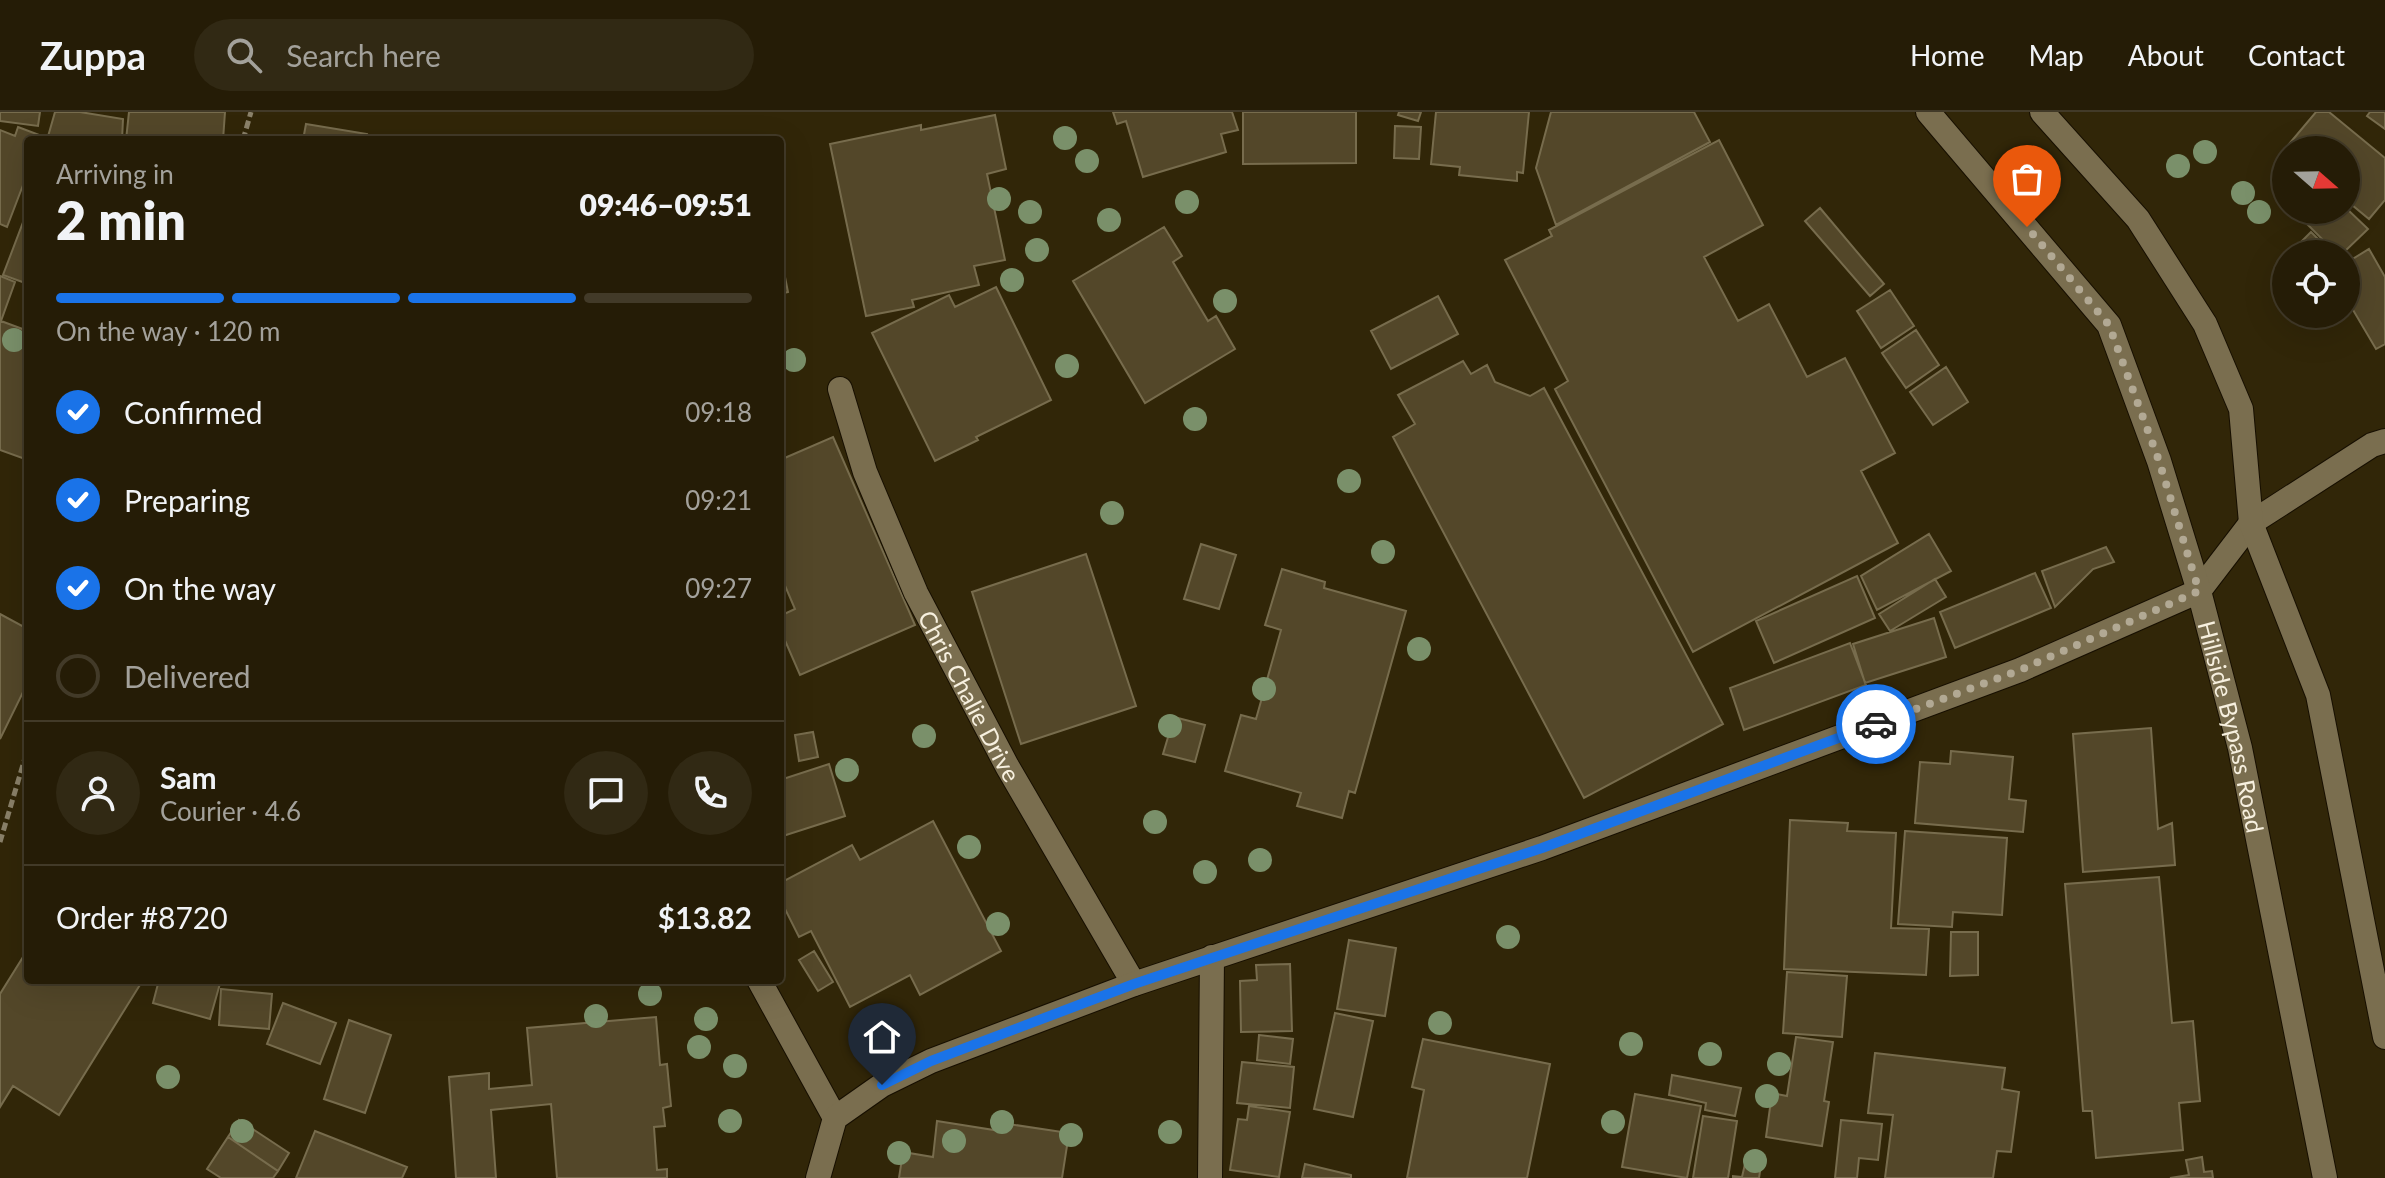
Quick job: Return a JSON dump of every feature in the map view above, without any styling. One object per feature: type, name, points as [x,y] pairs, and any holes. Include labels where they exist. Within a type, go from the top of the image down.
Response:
[{"type":"street","name":"Hillside Bypass Road","points":[[1928,112],[2109,325],[2159,461],[2199,591],[2240,748],[2325,1178]]},
{"type":"street","points":[[2042,112],[2138,219],[2205,324],[2241,409],[2251,523],[2318,695],[2385,1037]]},
{"type":"street","name":"Chris Chalie Drive","points":[[840,389],[865,472],[916,593],[1007,766],[1134,984]]},
{"type":"street","points":[[818,1178],[835,1118],[882,1085],[931,1061],[1134,984],[1542,848],[2020,670],[2199,591],[2251,523],[2372,445],[2385,441]]},
{"type":"street","points":[[1210,1178],[1212,957]]},
{"type":"street","points":[[761,984],[835,1118]]},
{"type":"path","points":[[244,136],[251,112]]},
{"type":"path","points":[[0,842],[24,761]]},
{"type":"building","points":[[0,112],[40,112],[38,126],[0,121]]},
{"type":"building","points":[[55,112],[80,112],[123,119],[122,136],[48,136]]},
{"type":"building","points":[[129,112],[225,112],[223,136],[126,136]]},
{"type":"building","points":[[1113,112],[1232,112],[1238,130],[1221,134],[1226,152],[1143,177],[1126,121],[1117,124]]},
{"type":"building","points":[[1243,112],[1356,112],[1356,163],[1243,164]]},
{"type":"building","points":[[1399,112],[1421,112],[1418,121],[1398,115]]},
{"type":"building","points":[[1436,112],[1529,112],[1523,173],[1517,172],[1517,181],[1459,175],[1460,167],[1431,164]]},
{"type":"building","points":[[1551,112],[1694,112],[1710,142],[1556,225],[1536,168]]},
{"type":"building","points":[[2316,112],[2329,112],[2358,136],[2296,136]]},
{"type":"building","points":[[2370,112],[2385,112],[2385,129],[2367,116]]},
{"type":"building","points":[[995,115],[1006,169],[987,174],[1005,260],[974,266],[979,285],[912,300],[914,307],[866,316],[830,144],[921,125],[921,130]]},
{"type":"building","points":[[306,124],[367,134],[367,136],[304,136]]},
{"type":"building","points":[[1395,126],[1421,127],[1419,159],[1394,158]]},
{"type":"building","points":[[18,127],[42,136],[24,136],[24,182],[7,227],[0,224],[0,130],[15,136]]},
{"type":"building","points":[[2360,137],[2385,158],[2385,200],[2369,219],[2360,212]]},
{"type":"building","points":[[1719,140],[1763,225],[1704,257],[1738,321],[1769,304],[1807,377],[1845,358],[1895,453],[1861,471],[1898,543],[1693,652],[1555,389],[1568,381],[1505,260],[1552,236],[1549,230]]},
{"type":"building","points":[[1820,208],[1884,284],[1870,296],[1805,221]]},
{"type":"building","points":[[24,220],[24,283],[3,275]]},
{"type":"building","points":[[2360,221],[2368,229],[2357,240],[2323,240],[2307,224],[2360,224]]},
{"type":"building","points":[[1164,227],[1182,256],[1173,262],[1208,321],[1216,316],[1235,349],[1145,403],[1073,281]]},
{"type":"building","points":[[2311,232],[2319,240],[2303,240]]},
{"type":"building","points":[[2369,249],[2385,277],[2385,344],[2376,349],[2360,322],[2360,254]]},
{"type":"building","points":[[784,272],[788,292],[784,293]]},
{"type":"building","points":[[0,276],[15,282],[1,321],[24,330],[24,459],[0,450]]},
{"type":"building","points":[[996,287],[1051,400],[935,461],[872,333],[949,295],[955,307]]},
{"type":"building","points":[[1890,290],[1914,326],[1881,348],[1857,311]]},
{"type":"building","points":[[1438,296],[1458,334],[1391,369],[1371,331]]},
{"type":"building","points":[[1916,330],[1939,365],[1906,388],[1882,353]]},
{"type":"building","points":[[1463,361],[1471,374],[1487,365],[1495,382],[1530,396],[1544,388],[1723,724],[1584,798],[1393,437],[1415,424],[1398,395]]},
{"type":"building","points":[[1946,367],[1968,402],[1933,425],[1910,392]]},
{"type":"building","points":[[833,437],[915,625],[800,675],[784,638],[784,614],[795,609],[784,583],[784,458]]},
{"type":"building","points":[[1929,534],[1951,571],[1877,610],[1861,576]]},
{"type":"building","points":[[1201,544],[1236,555],[1219,609],[1184,599]]},
{"type":"building","points":[[2106,547],[2114,562],[2093,569],[2055,607],[2042,571]]},
{"type":"building","points":[[1086,554],[1136,706],[1021,744],[972,592]]},
{"type":"building","points":[[1282,569],[1325,582],[1324,588],[1406,611],[1355,793],[1349,791],[1342,818],[1297,806],[1301,793],[1225,771],[1241,715],[1256,719],[1281,630],[1265,625]]},
{"type":"building","points":[[2035,573],[2051,608],[1955,648],[1940,612]]},
{"type":"building","points":[[1857,576],[1875,618],[1774,663],[1756,621]]},
{"type":"building","points":[[1935,579],[1946,597],[1890,631],[1879,614]]},
{"type":"building","points":[[0,614],[24,627],[24,690],[0,739]]},
{"type":"building","points":[[1934,618],[1946,657],[1865,683],[1853,644]]},
{"type":"building","points":[[1850,643],[1866,685],[1744,730],[1730,688]]},
{"type":"building","points":[[1174,717],[1205,725],[1195,762],[1163,754]]},
{"type":"building","points":[[2151,728],[2158,829],[2172,823],[2175,865],[2083,872],[2073,734]]},
{"type":"building","points":[[813,732],[818,757],[799,761],[795,735]]},
{"type":"building","points":[[1951,751],[2013,757],[2009,799],[2026,801],[2023,832],[1915,823],[1920,762],[1950,764]]},
{"type":"building","points":[[829,764],[845,816],[784,836],[784,779]]},
{"type":"building","points":[[1790,820],[1848,823],[1847,831],[1896,833],[1891,928],[1929,929],[1926,975],[1784,969]]},
{"type":"building","points":[[933,821],[1001,951],[920,995],[910,975],[850,1007],[811,931],[799,937],[784,907],[784,881],[852,845],[860,860]]},
{"type":"building","points":[[1905,831],[2007,838],[2002,915],[1953,912],[1952,927],[1898,924]]},
{"type":"building","points":[[2159,877],[2172,1023],[2193,1021],[2200,1101],[2179,1103],[2183,1150],[2096,1158],[2092,1111],[2083,1111],[2065,884]]},
{"type":"building","points":[[1951,932],[1978,932],[1978,975],[1950,976]]},
{"type":"building","points":[[1349,940],[1396,948],[1385,1016],[1337,1009]]},
{"type":"building","points":[[814,951],[833,982],[818,991],[799,960]]},
{"type":"building","points":[[24,955],[24,984],[141,984],[59,1115],[13,1086],[0,1107],[0,994]]},
{"type":"building","points":[[1290,964],[1292,1031],[1241,1032],[1240,981],[1257,980],[1256,965]]},
{"type":"building","points":[[1787,972],[1847,976],[1842,1037],[1783,1033]]},
{"type":"building","points":[[158,984],[220,984],[210,1019],[153,1003]]},
{"type":"building","points":[[221,989],[272,994],[269,1029],[219,1025]]},
{"type":"building","points":[[283,1003],[336,1023],[320,1064],[267,1044]]},
{"type":"building","points":[[1335,1013],[1373,1021],[1353,1117],[1314,1109]]},
{"type":"building","points":[[656,1017],[660,1065],[667,1064],[671,1106],[663,1108],[665,1126],[654,1127],[657,1170],[667,1169],[667,1178],[557,1178],[551,1104],[491,1110],[496,1178],[456,1178],[449,1077],[489,1073],[489,1089],[532,1085],[527,1028]]},
{"type":"building","points":[[349,1020],[391,1035],[365,1113],[324,1099]]},
{"type":"building","points":[[1259,1035],[1293,1039],[1290,1064],[1257,1060]]},
{"type":"building","points":[[1796,1037],[1833,1042],[1824,1101],[1829,1102],[1822,1146],[1766,1137],[1772,1093],[1787,1096]]},
{"type":"building","points":[[1423,1039],[1550,1064],[1527,1178],[1407,1178],[1424,1090],[1412,1087]]},
{"type":"building","points":[[1875,1053],[2005,1068],[2002,1089],[2019,1092],[2011,1152],[1997,1151],[1993,1178],[1885,1178],[1893,1115],[1868,1113]]},
{"type":"building","points":[[1242,1062],[1294,1067],[1290,1108],[1237,1103]]},
{"type":"building","points":[[1672,1075],[1741,1088],[1735,1116],[1705,1110],[1706,1103],[1669,1095]]},
{"type":"building","points":[[1635,1094],[1701,1106],[1687,1178],[1622,1167]]},
{"type":"building","points":[[1249,1106],[1290,1112],[1279,1177],[1230,1170],[1238,1119],[1247,1120]]},
{"type":"building","points":[[1703,1116],[1737,1121],[1728,1178],[1693,1178]]},
{"type":"building","points":[[239,1120],[289,1153],[278,1171],[228,1137]]},
{"type":"building","points":[[1841,1120],[1882,1124],[1878,1160],[1859,1158],[1857,1178],[1835,1178]]},
{"type":"building","points":[[937,1121],[994,1130],[995,1122],[1069,1133],[1062,1178],[899,1178],[903,1152],[933,1157]]},
{"type":"building","points":[[315,1131],[407,1167],[402,1178],[296,1178]]},
{"type":"building","points":[[228,1137],[278,1171],[273,1178],[221,1178],[207,1169]]},
{"type":"building","points":[[2202,1157],[2204,1172],[2212,1171],[2213,1178],[2170,1178],[2189,1175],[2186,1160]]},
{"type":"building","points":[[1305,1164],[1351,1175],[1351,1178],[1302,1178]]},
{"type":"building","points":[[1745,1164],[1761,1165],[1759,1178],[1733,1178],[1742,1177]]},
{"type":"way so far","points":[[1876,724],[2020,670],[2199,591],[2159,461],[2109,325],[2027,227]]},
{"type":"route","points":[[882,1085],[931,1061],[1134,984],[1542,848],[1876,724]]}]
